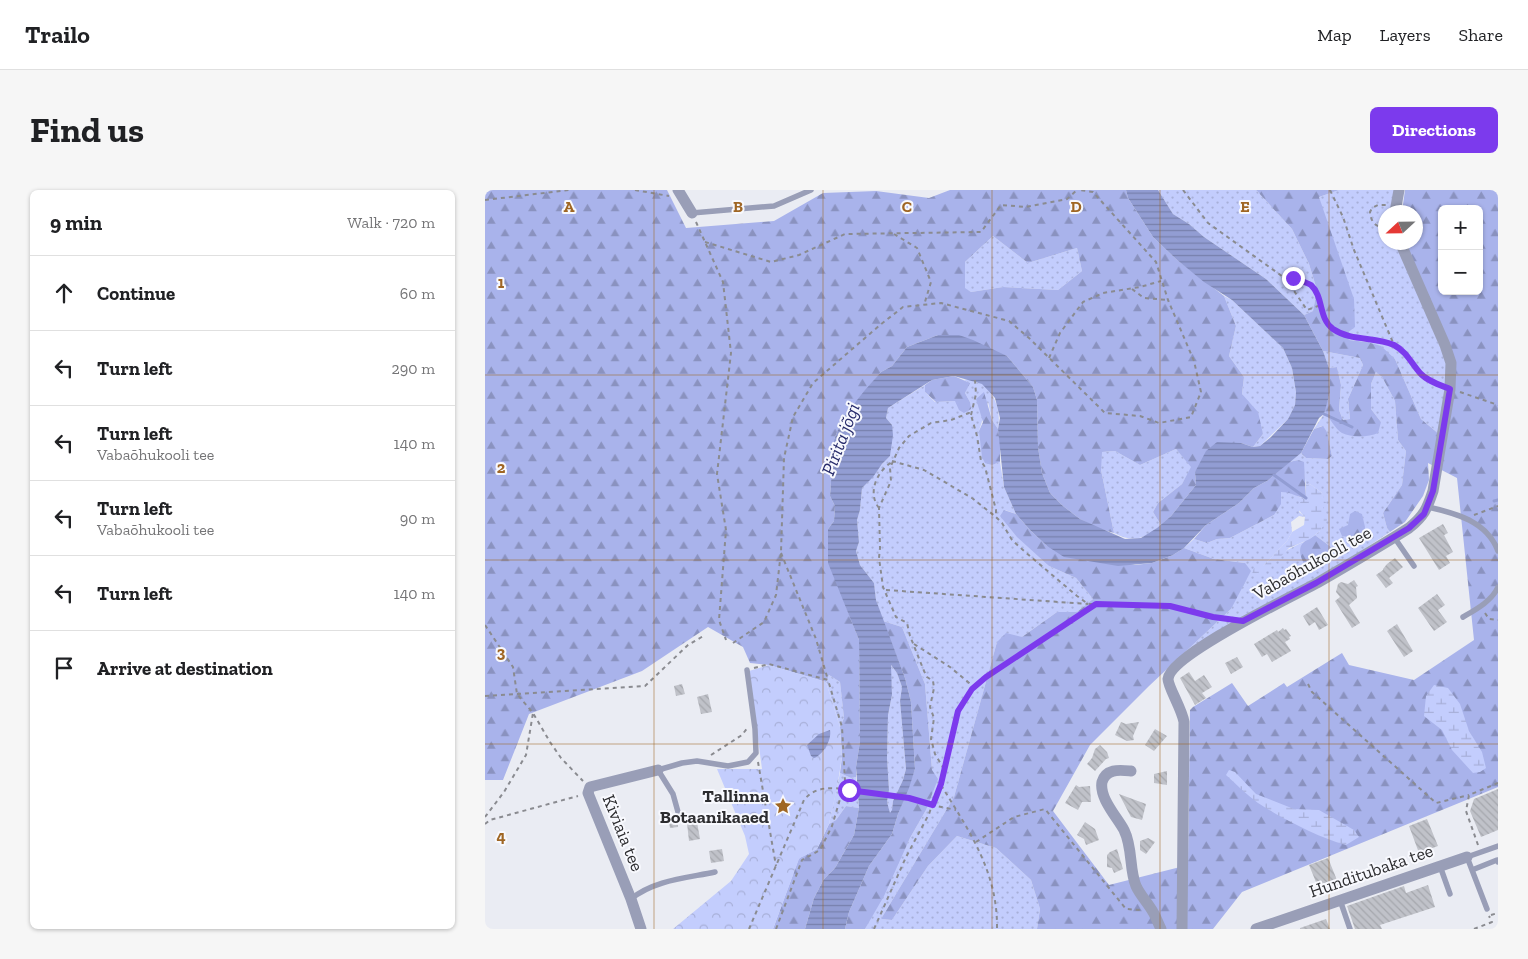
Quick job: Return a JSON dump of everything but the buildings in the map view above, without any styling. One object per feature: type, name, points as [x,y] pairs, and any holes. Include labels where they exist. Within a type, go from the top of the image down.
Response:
[{"type":"street","points":[[1395,205],[1399,190]]},
{"type":"street","points":[[681,194],[692,213]]},
{"type":"street","name":"Vabaõhukooli tee","points":[[1182,929],[1184,722],[1182,712],[1168,679],[1174,668],[1243,621],[1316,583],[1394,537],[1419,519],[1428,507],[1433,491],[1451,373],[1449,353],[1404,250]]},
{"type":"street","name":"Kiviaia tee","points":[[641,929],[589,790],[658,770]]},
{"type":"street","points":[[1131,771],[1116,770],[1108,773],[1103,780],[1102,788],[1104,795],[1125,831],[1136,886],[1153,911],[1161,929]]},
{"type":"street","name":"Hunditubaka tee","points":[[1256,929],[1467,857]]},
{"type":"lane","points":[[692,213],[775,206],[811,190]]},
{"type":"lane","points":[[1428,507],[1467,518],[1483,530],[1496,544],[1498,551]]},
{"type":"lane","points":[[1394,537],[1414,566]]},
{"type":"lane","points":[[1463,617],[1481,606],[1498,587]]},
{"type":"lane","points":[[679,812],[673,794],[658,770],[697,761],[727,766],[748,762],[757,753],[747,670]]},
{"type":"lane","name":"Hunditubaka tee","points":[[1467,857],[1498,846]]},
{"type":"lane","points":[[1467,857],[1487,909]]},
{"type":"lane","points":[[1472,870],[1497,860],[1498,862]]},
{"type":"lane","points":[[1440,866],[1450,894]]},
{"type":"lane","points":[[631,899],[666,882],[715,872]]},
{"type":"lane","points":[[1340,900],[1349,929]]},
{"type":"path","points":[[485,200],[569,190]]},
{"type":"path","points":[[635,190],[681,194]]},
{"type":"path","points":[[705,242],[771,262],[799,255],[845,234],[981,232],[1001,205],[1034,206],[1067,199],[1079,190],[1093,192],[1157,262],[1168,300],[1194,361],[1201,392],[1191,418],[1159,423],[1140,416],[1105,413],[1009,321],[941,303],[903,307],[813,383],[793,417],[784,458],[781,552],[776,595],[764,622],[733,643]]},
{"type":"path","points":[[1183,190],[1208,223],[1286,279],[1307,310],[1318,306],[1322,308]]},
{"type":"path","points":[[1330,190],[1343,217],[1354,250],[1394,345]]},
{"type":"path","points":[[1378,205],[1372,208],[1370,212],[1373,224],[1378,228]]},
{"type":"path","points":[[692,213],[723,282],[731,353],[717,474],[726,530],[719,620],[726,640]]},
{"type":"path","points":[[894,234],[917,248],[931,282],[924,305]]},
{"type":"path","points":[[1286,279],[1293,278],[1311,285],[1317,294],[1325,320],[1332,328],[1349,337],[1364,337],[1371,341],[1394,345],[1405,352],[1421,374],[1436,383],[1498,405]]},
{"type":"path","points":[[1049,358],[1060,333],[1083,302],[1103,293],[1132,289],[1161,281]]},
{"type":"path","points":[[1132,289],[1144,298],[1168,300]]},
{"type":"path","points":[[975,380],[976,394],[971,415],[981,461],[985,467],[996,510],[996,517]]},
{"type":"path","points":[[943,769],[935,754],[931,739],[934,718],[930,707],[935,688],[933,681],[927,677],[924,671],[910,636],[907,623],[896,617],[886,590],[883,587],[879,558],[879,508],[891,481],[890,468],[892,462],[909,436],[931,423],[951,420],[969,413],[971,415]]},
{"type":"path","points":[[879,508],[875,503],[875,483],[886,466],[892,462],[924,470],[972,498],[996,517],[1012,540],[1088,604]]},
{"type":"path","points":[[1467,518],[1498,506]]},
{"type":"path","points":[[781,552],[816,639],[842,727],[845,781],[849,790]]},
{"type":"path","points":[[886,590],[1088,604],[1170,606],[1213,617],[1243,621]]},
{"type":"path","points":[[874,929],[906,856],[933,805],[941,784],[958,711],[974,687],[986,677],[1096,604]]},
{"type":"path","points":[[1481,606],[1489,619],[1498,620]]},
{"type":"path","points":[[485,626],[513,667],[517,694],[533,713],[561,758],[589,790],[490,820],[485,824]]},
{"type":"path","points":[[485,696],[645,686],[688,645],[705,635]]},
{"type":"path","points":[[914,644],[950,667],[974,687]]},
{"type":"path","points":[[747,670],[769,664],[828,680]]},
{"type":"path","points":[[1307,684],[1312,692],[1436,803],[1469,795],[1498,783]]},
{"type":"path","points":[[697,761],[718,752],[742,735],[750,722],[753,711]]},
{"type":"path","points":[[485,817],[504,792],[525,754],[533,713]]},
{"type":"path","points":[[757,753],[776,867]]},
{"type":"path","points":[[941,784],[976,842],[991,880],[997,910],[997,929]]},
{"type":"path","points":[[749,929],[803,800],[810,792],[821,788],[843,789],[909,798],[956,810]]},
{"type":"path","points":[[776,929],[802,860],[820,850],[832,826],[843,789]]},
{"type":"path","points":[[1469,795],[1466,811],[1480,852]]},
{"type":"path","points":[[976,842],[1014,817],[1045,809],[1126,909],[1153,911]]},
{"type":"path","points":[[1474,929],[1492,922],[1487,909]]},
{"type":"path","points":[[1489,916],[1498,913]]},
{"type":"green space","points":[[485,190],[667,190],[686,228],[774,221],[823,193],[876,191],[929,198],[950,190],[1126,190],[1128,198],[1153,237],[1176,259],[1224,296],[1236,326],[1229,356],[1244,377],[1242,394],[1258,412],[1263,434],[1253,447],[1241,443],[1195,472],[1196,485],[1171,516],[1161,525],[1153,512],[1158,503],[1182,484],[1191,467],[1176,449],[1140,465],[1115,451],[1102,452],[1101,470],[1114,533],[1097,528],[1080,519],[1050,493],[1042,473],[1038,447],[1037,400],[1033,387],[1007,356],[938,335],[907,347],[892,366],[881,372],[842,419],[834,440],[830,496],[835,506],[834,521],[828,529],[845,604],[859,640],[860,741],[856,777],[851,778],[840,773],[842,757],[840,727],[844,718],[840,682],[829,675],[826,682],[769,665],[750,663],[743,647],[708,627],[642,671],[529,714],[503,780],[485,780]],"holes":[[[993,236],[1028,263],[1077,248],[1082,271],[1058,290],[1003,287],[971,292],[965,288],[965,262]]]},
{"type":"green space","points":[[1158,190],[1256,190],[1292,229],[1309,264],[1317,290],[1313,311],[1304,315],[1266,279],[1173,214]]},
{"type":"green space","points":[[1256,190],[1339,190],[1319,197],[1354,299],[1355,327],[1347,333],[1349,340],[1381,346],[1395,359],[1421,419],[1446,440],[1454,385],[1407,250],[1423,250],[1423,205],[1403,205],[1405,190],[1498,190],[1498,787],[1242,892],[1213,929],[1037,929],[1040,909],[1031,880],[996,848],[957,836],[928,866],[892,920],[881,919],[954,797],[997,642],[1006,633],[1022,637],[1057,612],[1077,612],[1093,599],[1076,578],[1049,566],[1017,537],[1000,516],[1004,510],[1016,514],[1047,546],[1135,565],[1152,563],[1173,555],[1184,548],[1214,559],[1245,563],[1251,571],[1231,609],[1149,686],[1090,745],[1053,811],[1109,885],[1188,865],[1190,710],[1193,707],[1232,683],[1248,706],[1284,683],[1287,687],[1342,653],[1349,665],[1414,680],[1474,640],[1457,478],[1428,463],[1429,480],[1423,496],[1405,522],[1390,532],[1383,513],[1402,485],[1406,451],[1398,440],[1395,401],[1382,377],[1376,372],[1371,384],[1371,409],[1381,422],[1378,433],[1351,436],[1342,433],[1324,411],[1330,392],[1329,368],[1337,367],[1341,385],[1339,410],[1343,420],[1350,419],[1348,399],[1363,365],[1360,358],[1323,351],[1304,315],[1313,311],[1317,290],[1309,264],[1292,229]]},
{"type":"green space","points":[[1339,190],[1395,190],[1392,205],[1378,205],[1378,250],[1399,250],[1447,363],[1447,382],[1439,434],[1421,419],[1395,359],[1367,342],[1349,340],[1319,197]]},
{"type":"green space","points":[[993,236],[1028,263],[1077,248],[1082,271],[1058,290],[1003,287],[971,292],[965,289],[965,262]]},
{"type":"green space","points":[[1224,296],[1232,300],[1283,348],[1292,368],[1296,392],[1295,405],[1288,419],[1260,446],[1253,447],[1263,434],[1242,394],[1244,377],[1229,356],[1236,326]]},
{"type":"green space","points":[[1323,351],[1360,358],[1363,365],[1348,399],[1350,419],[1343,420],[1339,410],[1341,385],[1337,367],[1329,368]]},
{"type":"green space","points":[[1376,372],[1382,377],[1395,401],[1398,440],[1406,451],[1402,485],[1383,513],[1390,532],[1355,555],[1183,654],[1231,609],[1245,563],[1214,559],[1184,548],[1194,539],[1207,543],[1217,539],[1230,538],[1274,515],[1281,492],[1291,492],[1299,497],[1306,498],[1299,512],[1305,517],[1299,516],[1291,522],[1292,532],[1287,541],[1264,565],[1252,574],[1284,552],[1304,542],[1301,549],[1306,567],[1325,557],[1331,547],[1315,535],[1320,531],[1323,508],[1322,493],[1310,484],[1306,485],[1303,466],[1298,460],[1289,462],[1301,453],[1306,458],[1328,459],[1332,456],[1327,432],[1322,426],[1314,429],[1324,411],[1339,429],[1353,435],[1361,436],[1381,422],[1371,409],[1371,384]]},
{"type":"green space","points":[[954,376],[970,383],[965,393],[970,402],[971,409],[964,413],[959,410],[955,401],[936,402],[925,392],[925,385],[932,380]]},
{"type":"green space","points":[[970,379],[975,383],[982,383],[987,388],[998,410],[998,429],[992,420],[988,402],[979,431],[991,465],[1000,462],[1004,487],[1016,514],[1005,510],[1049,566],[1076,578],[1093,599],[1077,612],[1057,612],[1022,637],[997,642],[954,797],[881,919],[892,920],[928,866],[957,836],[996,848],[1031,880],[1040,909],[1037,929],[865,929],[926,810],[932,770],[925,684],[902,627],[883,621],[876,600],[874,583],[860,565],[856,551],[859,542],[857,520],[862,488],[890,456],[892,425],[886,418],[888,408],[925,385],[925,392],[935,402],[970,402],[965,393],[969,383],[964,380]]},
{"type":"green space","points":[[984,392],[992,420],[998,429],[1000,441],[1000,462],[992,465],[985,463],[982,457],[979,431],[983,422],[976,399]]},
{"type":"green space","points":[[1323,426],[1327,432],[1332,456],[1328,459],[1306,458],[1301,453],[1314,429]]},
{"type":"green space","points":[[1176,449],[1192,467],[1182,484],[1158,503],[1153,512],[1161,525],[1150,534],[1139,538],[1127,538],[1114,533],[1101,470],[1101,452],[1115,451],[1140,465]]},
{"type":"green space","points":[[1298,460],[1304,462],[1306,498],[1281,492],[1281,504],[1274,515],[1230,538],[1217,539],[1207,543],[1194,539],[1206,525],[1239,503],[1254,488],[1267,481],[1289,462]]},
{"type":"green space","points":[[1310,484],[1322,493],[1326,503],[1323,508],[1327,520],[1320,531],[1310,539],[1289,548],[1268,570],[1259,575],[1252,574],[1254,568],[1264,565],[1287,541],[1292,532],[1304,525],[1305,517],[1300,512],[1299,505],[1306,497],[1306,485]]},
{"type":"green space","points":[[1355,511],[1362,514],[1365,527],[1364,534],[1356,537],[1342,536],[1339,529],[1348,525],[1350,514]]},
{"type":"green space","points":[[1315,535],[1331,547],[1332,550],[1326,557],[1306,567],[1300,548],[1305,541]]},
{"type":"green space","points":[[883,621],[902,627],[925,684],[932,770],[938,779],[926,810],[910,838],[884,896],[865,929],[845,929],[849,912],[869,866],[892,834],[915,769],[911,702],[905,678]]},
{"type":"green space","points":[[890,664],[897,673],[902,687],[900,701],[906,769],[893,801],[890,814],[887,802],[889,790],[887,758],[888,715],[892,695]]},
{"type":"green space","name":"Tallinna Botaanikaaed","points":[[769,665],[826,682],[840,727],[842,757],[829,824],[817,849],[799,859],[773,929],[673,929],[731,881],[749,854],[745,836],[717,769],[762,769],[749,671]]},
{"type":"green space","points":[[829,675],[840,682],[844,718],[840,727],[826,682]]},
{"type":"green space","points":[[1434,685],[1448,688],[1460,704],[1469,731],[1482,752],[1486,768],[1480,772],[1473,773],[1452,750],[1442,730],[1424,716],[1426,696]]},
{"type":"green space","points":[[1229,770],[1235,772],[1256,794],[1294,809],[1319,810],[1354,830],[1359,837],[1346,845],[1313,833],[1289,821],[1250,797],[1226,775]]},
{"type":"green space","points":[[840,773],[851,778],[856,777],[859,808],[846,806],[836,820],[829,824]]},
{"type":"green space","points":[[846,806],[859,808],[854,835],[835,868],[824,879],[814,898],[805,929],[773,929],[799,858],[817,849],[829,824],[836,820]]},
{"type":"water","name":"Pirita jõgi","points":[[1126,190],[1158,190],[1173,214],[1266,279],[1304,315],[1323,351],[1329,368],[1330,392],[1324,414],[1319,418],[1301,453],[1267,481],[1254,488],[1239,503],[1206,525],[1184,548],[1173,555],[1152,563],[1118,566],[1064,557],[1047,546],[1016,514],[1004,487],[998,429],[1000,418],[995,398],[982,384],[954,376],[932,380],[888,408],[886,418],[892,425],[893,435],[890,456],[862,488],[857,520],[859,542],[856,551],[860,565],[874,583],[876,600],[905,678],[911,702],[915,769],[892,834],[869,866],[849,912],[845,929],[805,929],[814,898],[824,879],[835,868],[854,835],[859,808],[856,767],[860,741],[859,640],[828,563],[828,529],[834,521],[835,506],[830,496],[834,440],[842,419],[881,372],[892,366],[907,347],[938,335],[959,335],[1007,356],[1033,387],[1037,400],[1038,447],[1042,473],[1050,493],[1080,519],[1125,539],[1141,538],[1171,516],[1196,485],[1195,472],[1206,451],[1217,442],[1241,443],[1253,447],[1260,446],[1288,419],[1295,405],[1296,392],[1292,368],[1283,348],[1232,300],[1204,282],[1153,237],[1128,198]],"holes":[[[891,665],[897,673],[902,687],[900,701],[906,769],[890,813],[887,802],[889,790],[887,758],[888,715],[892,695]]]},
{"type":"water","points":[[830,730],[830,738],[826,747],[821,754],[814,758],[811,756],[807,745],[819,734]]},
{"type":"waterway","points":[[1324,414],[1352,427]]},
{"type":"waterway","points":[[1274,475],[1306,498]]},
{"type":"waterway","points":[[1494,501],[1498,500]]},
{"type":"place","name":"Tallinna Botaanikaaed","points":[[783,806]]},
{"type":"route","points":[[849,790],[909,798],[933,805],[941,784],[958,711],[972,689],[986,677],[1096,604],[1170,606],[1213,617],[1243,621],[1316,583],[1394,537],[1409,528],[1424,514],[1433,491],[1450,389],[1421,374],[1405,352],[1394,345],[1371,341],[1364,337],[1349,337],[1332,328],[1325,320],[1317,294],[1311,285],[1293,278]]}]
